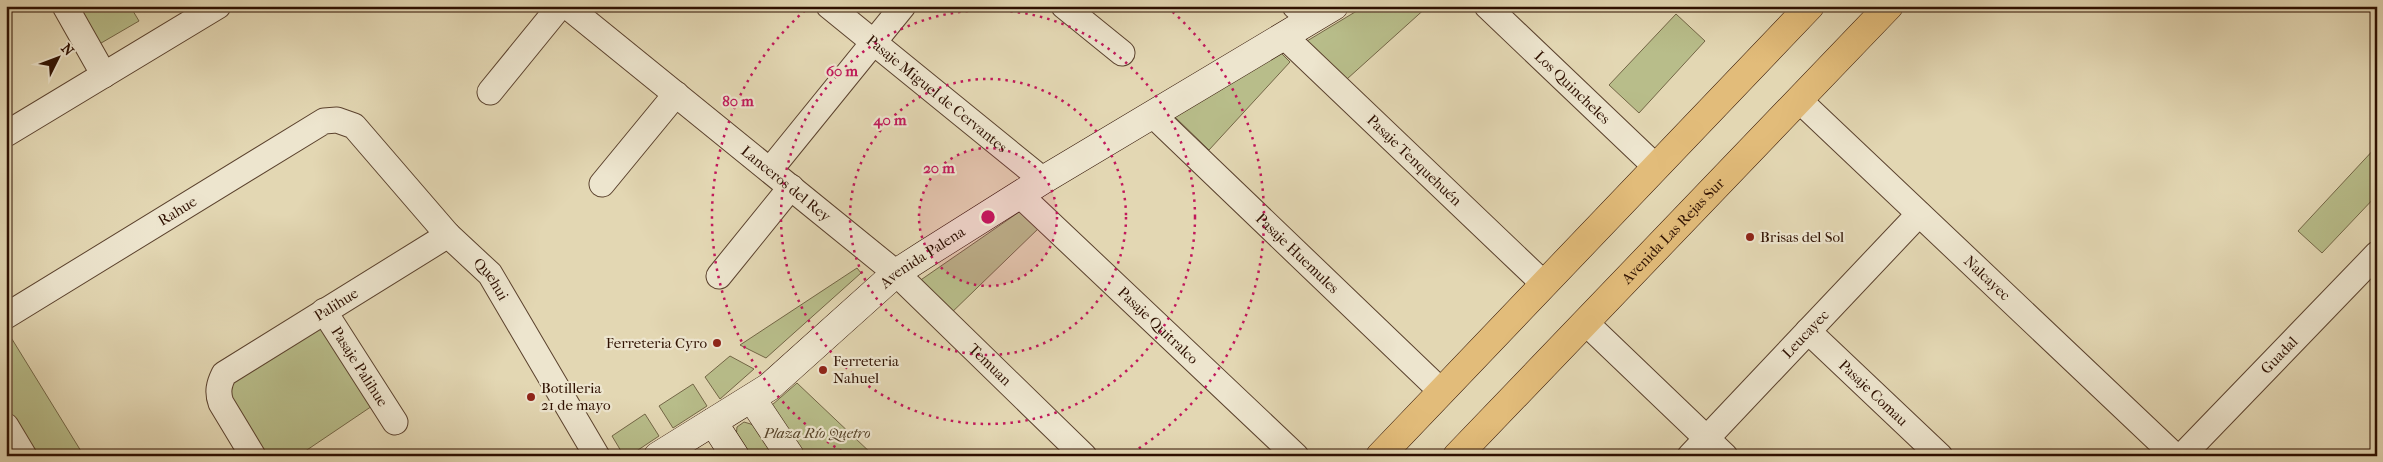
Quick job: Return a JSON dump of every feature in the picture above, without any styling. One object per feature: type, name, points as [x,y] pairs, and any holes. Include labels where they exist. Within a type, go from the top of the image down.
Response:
[{"type":"main road","points":[[1380,456],[1810,6]]},
{"type":"main road","name":"Avenida Las Rejas Sur","points":[[1457,456],[1889,6]]},
{"type":"street","points":[[65,6],[104,75]]},
{"type":"street","points":[[6,134],[218,6]]},
{"type":"street","points":[[490,92],[560,6]]},
{"type":"street","name":"Lanceros del Rey","points":[[567,6],[896,273]]},
{"type":"street","name":"Pasaje Miguel de Cervantes","points":[[829,6],[1043,180]]},
{"type":"street","points":[[770,170],[903,6]]},
{"type":"street","points":[[1064,6],[1122,53]]},
{"type":"street","name":"Avenida Palena","points":[[658,456],[752,399],[784,375],[896,273],[1043,180],[1284,36],[1303,13],[1334,6]]},
{"type":"street","name":"Los Quincheles","points":[[1487,6],[1656,167]]},
{"type":"street","name":"Pasaje Tenquehuén","points":[[1284,36],[1544,284]]},
{"type":"street","points":[[602,184],[676,94]]},
{"type":"street","name":"Nalcayec","points":[[1799,100],[2175,456]]},
{"type":"street","name":"Pasaje Huemules","points":[[1153,115],[1442,391]]},
{"type":"street","name":"Rahue","points":[[6,316],[324,121],[337,120],[354,126]]},
{"type":"street","name":"Quehui","points":[[354,126],[448,235],[490,274],[597,456]]},
{"type":"street","points":[[719,276],[790,187]]},
{"type":"street","name":"Pasaje Quitralco","points":[[1020,195],[1296,456]]},
{"type":"street","name":"Leucayec","points":[[1690,456],[1920,214]]},
{"type":"street","name":"Palihue","points":[[253,456],[218,396],[219,385],[224,374],[448,235]]},
{"type":"street","name":"Guadal","points":[[2182,456],[2373,268]]},
{"type":"street","name":"Temuan","points":[[896,273],[1084,456]]},
{"type":"street","name":"Pasaje Palihue","points":[[324,311],[395,422]]},
{"type":"street","points":[[1585,322],[1726,456]]},
{"type":"street","name":"Pasaje Comau","points":[[1808,331],[1940,456]]},
{"type":"street","points":[[752,399],[790,456]]},
{"type":"street","points":[[713,422],[735,456]]},
{"type":"street","points":[[6,426],[24,456]]},
{"type":"green space","points":[[73,6],[130,6],[139,21],[96,46]]},
{"type":"green space","points":[[1365,6],[1428,6],[1347,79],[1307,41]]},
{"type":"green space","points":[[1676,14],[1705,41],[1639,113],[1609,85]]},
{"type":"green space","points":[[1278,50],[1290,62],[1209,150],[1175,117]]},
{"type":"green space","points":[[2377,146],[2377,195],[2322,253],[2298,231]]},
{"type":"green space","points":[[1022,210],[1040,227],[946,318],[912,286]]},
{"type":"green space","points":[[857,268],[861,273],[766,358],[740,345]]},
{"type":"green space","points":[[324,311],[381,400],[298,456],[253,456],[219,385]]},
{"type":"green space","points":[[7,331],[84,456],[37,456],[6,406]]},
{"type":"green space","points":[[730,356],[754,369],[720,399],[705,377]]},
{"type":"green space","name":"Plaza Río Quetro","points":[[797,383],[874,456],[805,456],[772,405]]},
{"type":"green space","points":[[693,384],[707,406],[673,428],[659,406]]},
{"type":"green space","points":[[645,414],[659,436],[629,456],[624,456],[612,436]]},
{"type":"green space","points":[[744,422],[754,425],[775,456],[749,456],[736,438],[737,427]]},
{"type":"place","name":"Brisas del Sol","points":[[1750,237]]},
{"type":"place","name":"Ferreteria Cyro","points":[[717,343]]},
{"type":"place","name":"Ferreteria Nahuel","points":[[823,370]]},
{"type":"place","name":"Botilleria 21 de mayo","points":[[531,397]]}]
